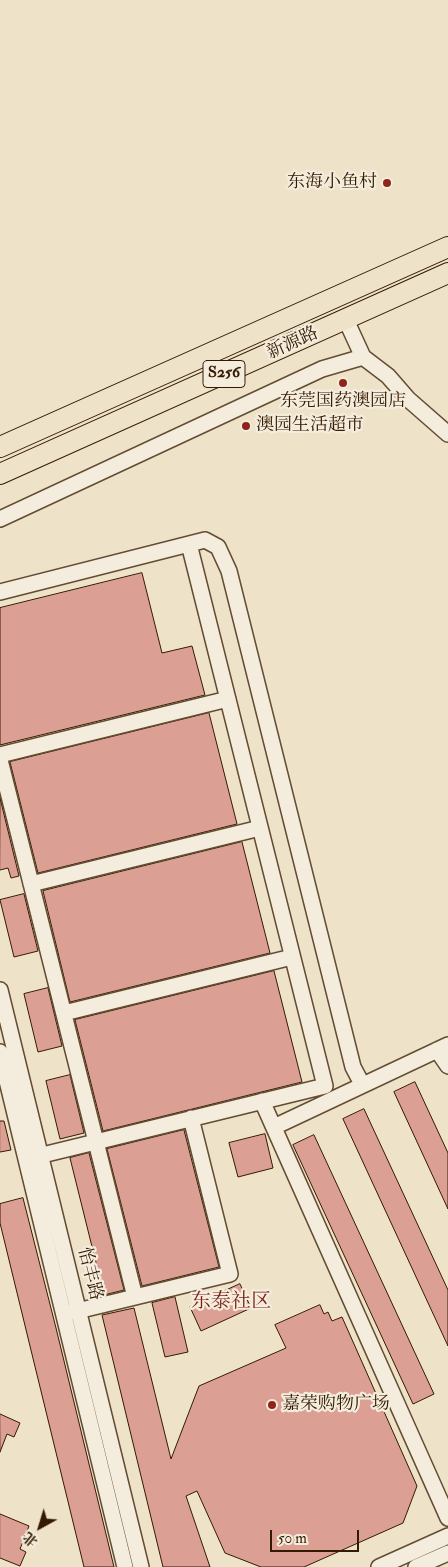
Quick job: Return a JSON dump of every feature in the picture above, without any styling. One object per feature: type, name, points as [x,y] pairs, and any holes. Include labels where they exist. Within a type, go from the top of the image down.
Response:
[{"type":"main road","name":"新源路","points":[[0,447],[448,247]]},
{"type":"main road","name":"新源路","points":[[0,474],[448,273]]},
{"type":"street","points":[[346,320],[364,357],[388,376],[408,399],[448,434]]},
{"type":"street","points":[[0,519],[322,369],[364,357]]},
{"type":"street","points":[[0,592],[205,540],[218,547],[229,571],[353,1067],[362,1084]]},
{"type":"street","points":[[33,1157],[325,1086],[188,544]]},
{"type":"street","points":[[0,755],[228,699]]},
{"type":"street","points":[[0,760],[135,1297]]},
{"type":"street","points":[[31,884],[260,828]]},
{"type":"street","points":[[64,1013],[292,957]]},
{"type":"street","name":"怡丰路","points":[[0,990],[33,1157],[71,1313],[125,1567]]},
{"type":"street","points":[[274,1127],[443,1047],[448,1066]]},
{"type":"street","name":"怡丰路","points":[[0,1052],[33,1157]]},
{"type":"street","points":[[262,1101],[448,1518]]},
{"type":"street","points":[[71,1313],[230,1274],[191,1118]]},
{"type":"street","name":"怡丰路","points":[[71,1313],[141,1567]]},
{"type":"street","points":[[379,1567],[448,1536]]},
{"type":"street","points":[[416,1567],[448,1553]]},
{"type":"building","points":[[142,573],[162,653],[192,646],[205,695],[0,745],[0,608]]},
{"type":"building","points":[[209,713],[237,824],[38,873],[10,762]]},
{"type":"building","points":[[0,798],[19,876],[11,878],[8,868],[0,870]]},
{"type":"building","points":[[242,842],[270,953],[70,1002],[43,891]]},
{"type":"building","points":[[24,894],[38,951],[14,957],[0,900]]},
{"type":"building","points":[[274,971],[302,1082],[103,1131],[75,1020]]},
{"type":"building","points":[[48,988],[62,1046],[38,1052],[24,994]]},
{"type":"building","points":[[70,1075],[84,1133],[60,1139],[46,1081]]},
{"type":"building","points":[[415,1082],[448,1153],[448,1209],[394,1092]]},
{"type":"building","points":[[364,1109],[448,1290],[448,1346],[343,1119]]},
{"type":"building","points":[[0,1121],[4,1121],[11,1150],[0,1152]]},
{"type":"building","points":[[184,1130],[219,1267],[142,1286],[107,1149]]},
{"type":"building","points":[[265,1134],[273,1168],[238,1177],[229,1143]]},
{"type":"building","points":[[314,1135],[434,1394],[413,1404],[293,1145]]},
{"type":"building","points":[[89,1153],[124,1290],[104,1295],[70,1158]]},
{"type":"building","points":[[23,1198],[114,1567],[84,1567],[0,1223],[0,1204]]},
{"type":"building","points":[[240,1284],[251,1308],[201,1331],[190,1307]]},
{"type":"building","points":[[175,1297],[188,1352],[165,1357],[152,1303]]},
{"type":"building","name":"嘉荣购物广场","points":[[320,1305],[324,1314],[328,1312],[332,1321],[342,1317],[417,1486],[403,1523],[304,1567],[261,1567],[225,1553],[197,1491],[186,1496],[210,1567],[163,1567],[102,1315],[134,1308],[171,1459],[199,1386],[286,1348],[275,1325]]},
{"type":"building","points":[[0,1414],[20,1423],[14,1437],[7,1434],[0,1452]]},
{"type":"building","points":[[0,1514],[29,1526],[20,1549],[26,1552],[20,1566],[0,1558]]},
{"type":"place","name":"东海小鱼村","points":[[387,183]]},
{"type":"place","name":"东莞国药澳园店","points":[[343,383]]},
{"type":"place","name":"澳园生活超市","points":[[246,426]]},
{"type":"place","name":"嘉荣购物广场","points":[[272,1405]]},
{"type":"district","name":"东泰社区","points":[[231,1303]]}]
